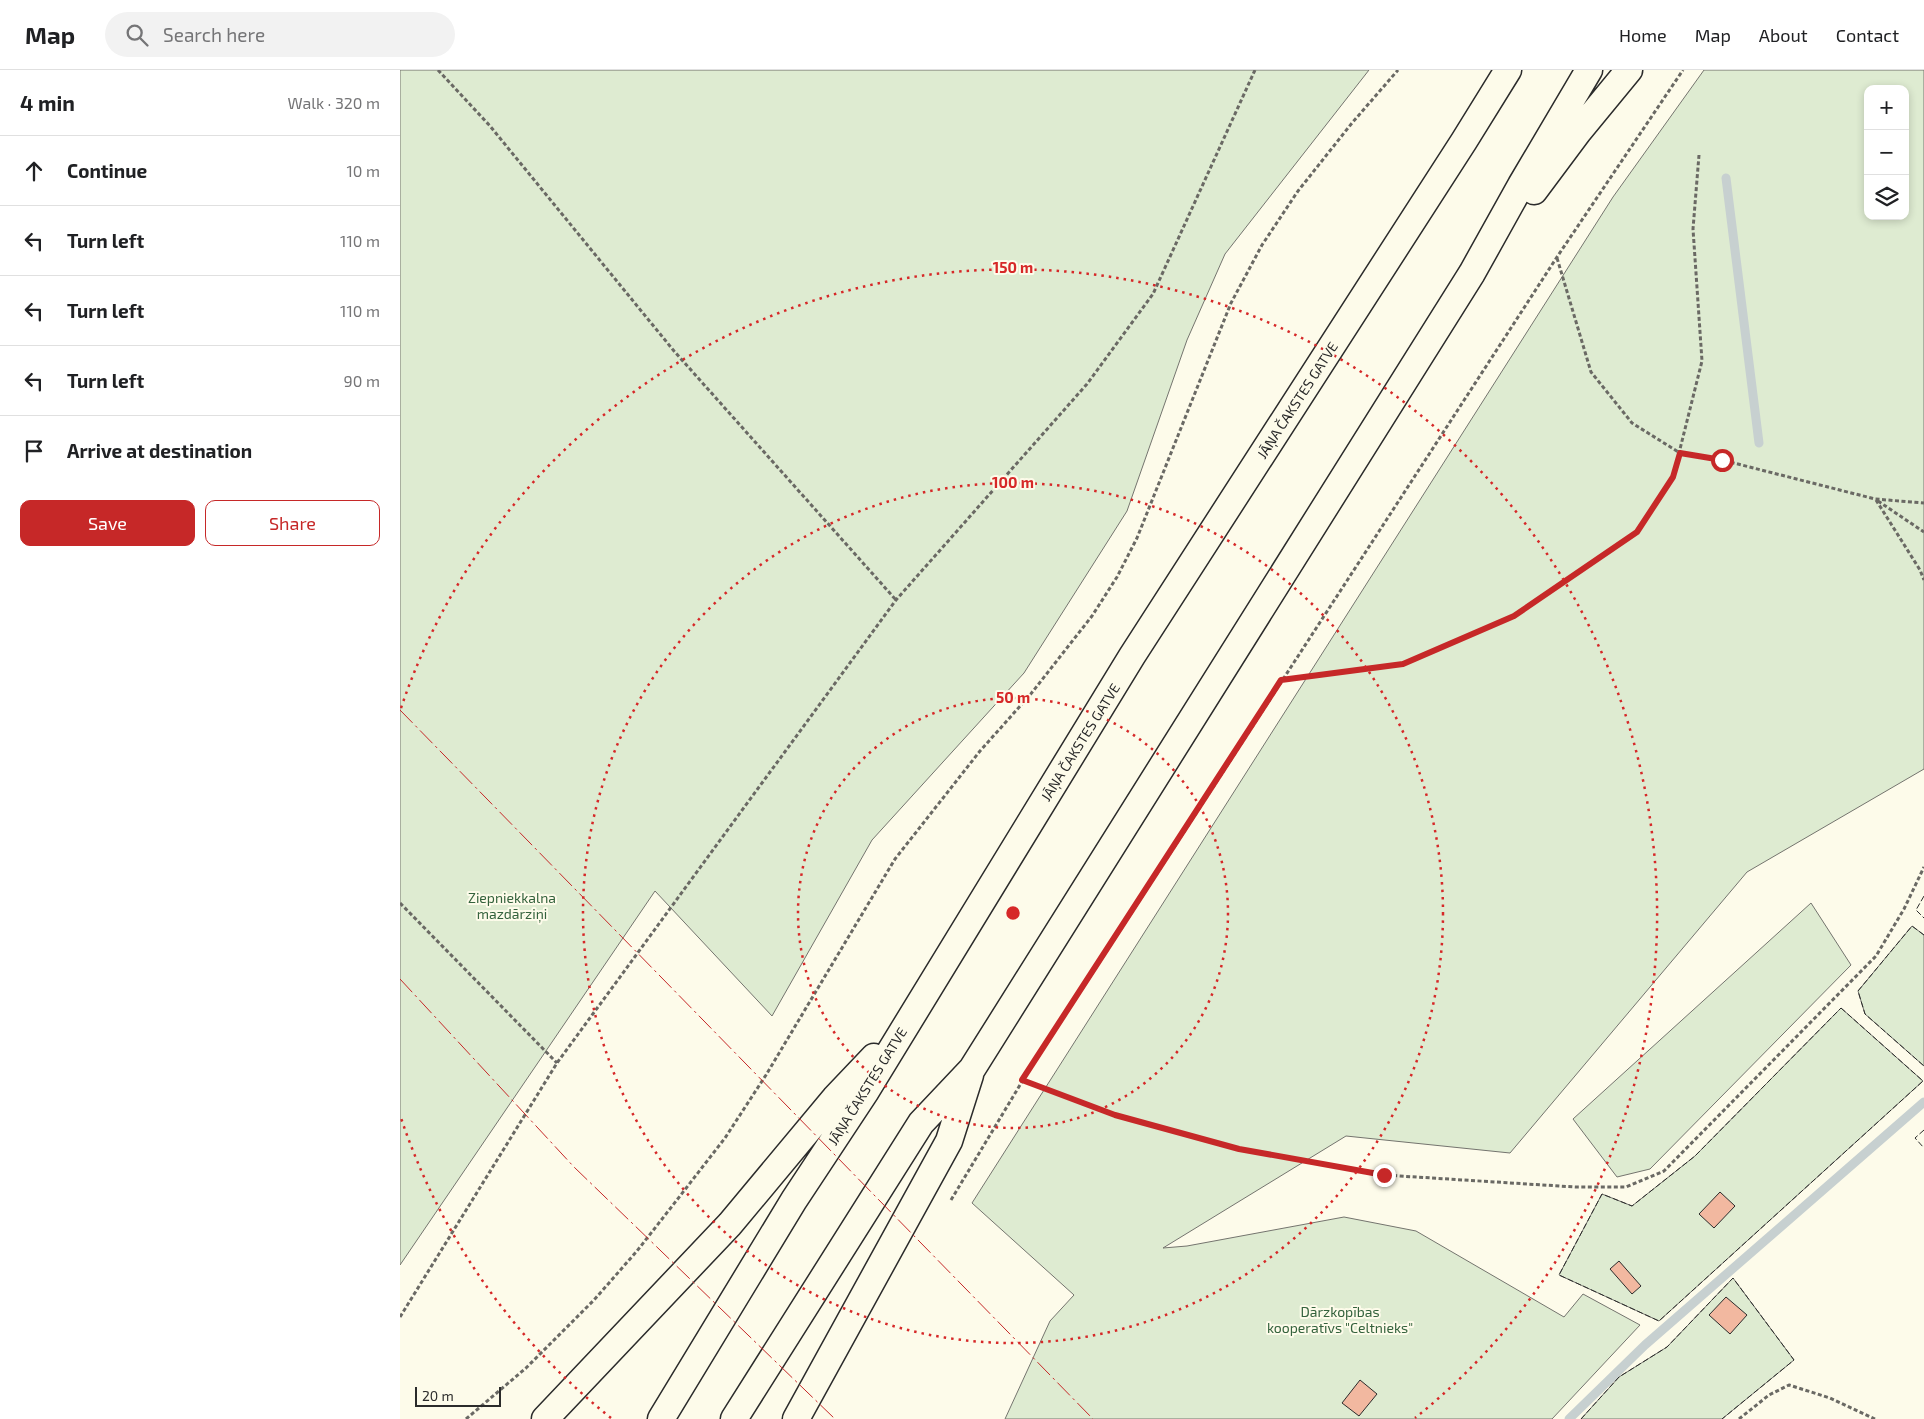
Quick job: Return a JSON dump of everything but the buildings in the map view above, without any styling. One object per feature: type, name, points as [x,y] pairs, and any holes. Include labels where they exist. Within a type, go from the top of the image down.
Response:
[{"type":"street","name":"JĀŅA ČAKSTES GATVE","points":[[660,1419],[794,1200],[866,1091],[1132,656],[1508,70]]},
{"type":"street","points":[[734,1419],[921,1123],[972,1069],[1472,273],[1520,184],[1590,70]]},
{"type":"street","points":[[1472,273],[1578,132],[1629,70]]},
{"type":"street","points":[[545,1419],[730,1224],[835,1098],[905,1026]]},
{"type":"street","points":[[796,1419],[949,1141],[972,1069]]},
{"type":"path","points":[[438,70],[490,126],[674,351],[896,600]]},
{"type":"path","points":[[400,1317],[557,1063],[896,600],[1087,384],[1153,294],[1255,70]]},
{"type":"path","points":[[466,1419],[526,1368],[594,1300],[638,1251],[725,1138],[761,1083],[895,859],[980,751],[1030,695],[1092,616],[1117,577],[1137,538],[1231,303],[1262,245],[1298,191],[1352,123],[1398,70]]},
{"type":"path","points":[[948,1205],[1022,1080],[1281,680],[1556,257],[1683,70]]},
{"type":"path","points":[[1281,680],[1403,664],[1514,616],[1637,532],[1673,477],[1702,361],[1694,229],[1699,155]]},
{"type":"path","points":[[1556,257],[1591,372],[1632,423],[1680,453],[1722,460],[1875,499],[1924,503]]},
{"type":"path","points":[[1875,499],[1924,532]]},
{"type":"path","points":[[1875,499],[1920,570],[1924,580]]},
{"type":"path","points":[[1022,1080],[1115,1115],[1239,1149],[1326,1165],[1384,1175],[1575,1187],[1626,1187],[1664,1171],[1876,956],[1904,909],[1924,867]]},
{"type":"path","points":[[400,903],[557,1063]]},
{"type":"path","points":[[1738,1419],[1769,1395],[1789,1385],[1830,1398],[1874,1419]]},
{"type":"green space","name":"Ziepniekkalna mazdārziņi","points":[[400,70],[1369,70],[1225,254],[1187,340],[1127,511],[1024,673],[872,840],[772,1016],[655,891],[400,1265]]},
{"type":"green space","name":"Dārzkopības kooperatīvs \"Celtnieks\"","points":[[1704,70],[1924,70],[1924,769],[1747,872],[1510,1153],[1346,1136],[1163,1248],[1187,1246],[1344,1217],[1416,1231],[1564,1317],[1583,1294],[1640,1325],[1552,1419],[1005,1419],[1050,1321],[1074,1295],[972,1203],[1613,197]]},
{"type":"green space","points":[[1811,903],[1851,965],[1650,1169],[1617,1177],[1573,1119]]},
{"type":"green space","points":[[1912,926],[1924,935],[1924,1066],[1865,1014],[1858,991]]},
{"type":"green space","points":[[1841,1008],[1923,1081],[1659,1321],[1559,1275],[1602,1194],[1632,1206],[1695,1156]]},
{"type":"green space","points":[[1733,1278],[1794,1360],[1722,1419],[1581,1419],[1619,1377],[1667,1347]]},
{"type":"waterway","points":[[1726,178],[1759,443]]},
{"type":"waterway","points":[[1569,1419],[1645,1345],[1924,1102]]},
{"type":"fence","points":[[1924,896],[1916,910],[1924,918]]},
{"type":"fence","points":[[1924,935],[1912,926],[1858,991],[1865,1014],[1924,1066]]},
{"type":"fence","points":[[1841,1008],[1923,1081],[1659,1321],[1559,1275],[1602,1194],[1632,1206],[1695,1156],[1841,1008]]},
{"type":"fence","points":[[1924,1130],[1915,1138],[1924,1148]]},
{"type":"fence","points":[[1581,1419],[1619,1377],[1667,1347],[1733,1278],[1794,1360],[1722,1419]]},
{"type":"power","points":[[400,710],[1093,1419]]},
{"type":"power","points":[[400,979],[574,1167],[835,1419]]},
{"type":"route","points":[[1384,1175],[1239,1149],[1115,1115],[1022,1080],[1281,680],[1403,664],[1514,616],[1637,532],[1673,477],[1680,453],[1722,460]]}]
